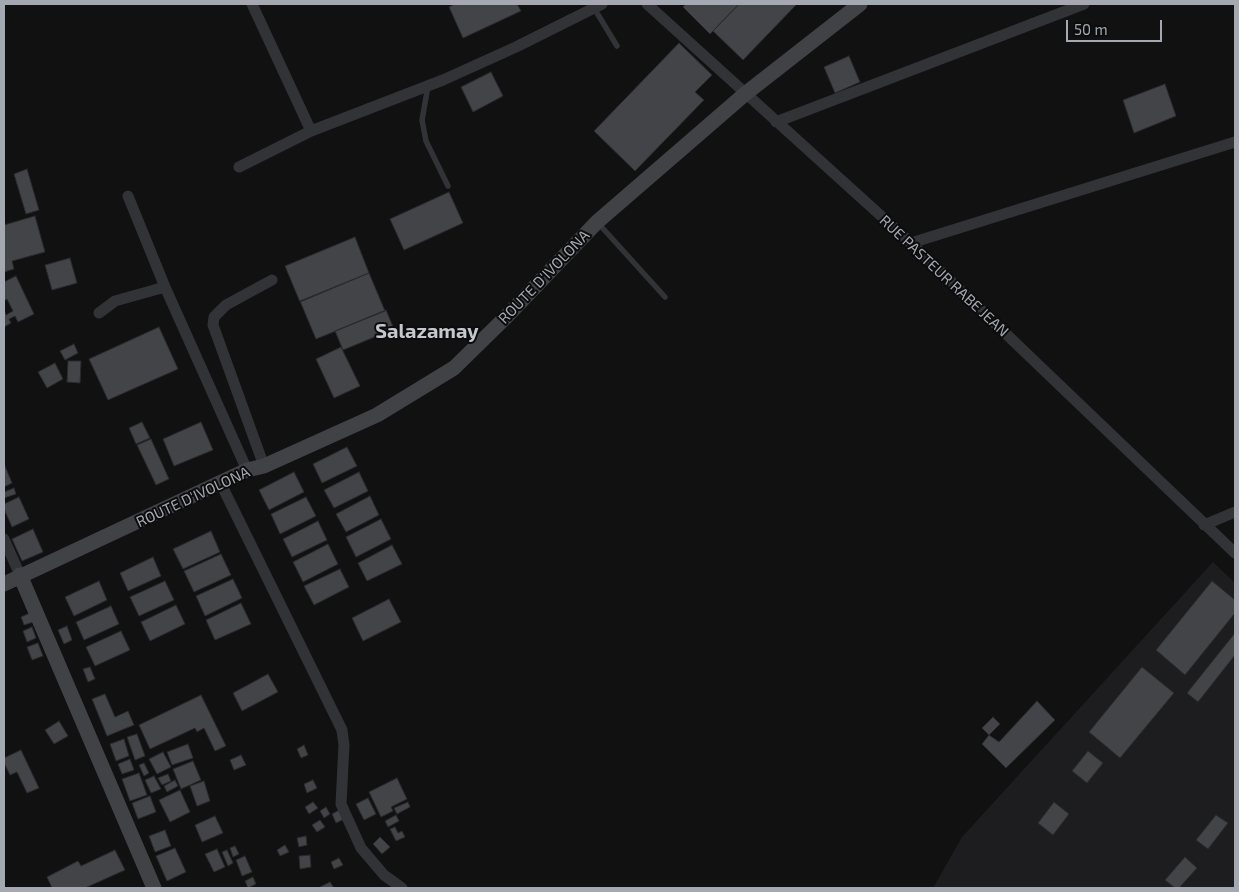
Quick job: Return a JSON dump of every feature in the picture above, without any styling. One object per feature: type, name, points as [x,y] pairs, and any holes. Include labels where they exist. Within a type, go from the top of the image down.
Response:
[{"type":"main road","name":"ROUTE D'IVOLONA","points":[[4,584],[221,484],[247,470],[264,466],[377,415],[454,368],[597,222],[745,94],[860,4]]},
{"type":"main road","points":[[20,575],[154,888]]},
{"type":"street","points":[[252,4],[311,131]]},
{"type":"street","name":"RUE PASTEUR RABE JEAN","points":[[647,4],[911,243],[1235,553]]},
{"type":"street","points":[[776,122],[1084,4]]},
{"type":"street","points":[[239,166],[311,131],[428,86],[516,47],[598,6]]},
{"type":"street","points":[[911,243],[1235,142]]},
{"type":"street","points":[[128,196],[164,287],[247,470]]},
{"type":"street","points":[[264,466],[213,324],[214,317],[226,305],[272,280]]},
{"type":"street","points":[[99,313],[115,301],[164,287]]},
{"type":"street","points":[[221,484],[342,730],[344,746],[340,796],[344,812],[361,848],[384,874],[402,888]]},
{"type":"street","points":[[1204,525],[1235,512]]},
{"type":"street","points":[[4,539],[20,575]]},
{"type":"lane","points":[[598,6],[617,46]]},
{"type":"lane","points":[[428,86],[422,120],[426,141],[448,186]]},
{"type":"lane","points":[[597,222],[665,297]]},
{"type":"shaded area","points":[[1213,562],[1235,583],[1235,888],[933,888],[962,837]]},
{"type":"building","points":[[455,4],[517,4],[521,11],[463,38],[449,7]]},
{"type":"building","points":[[686,4],[739,4],[710,34],[683,7]]},
{"type":"building","points":[[739,4],[796,5],[743,60],[713,31]]},
{"type":"building","points":[[679,43],[712,75],[695,92],[704,100],[635,171],[594,131]]},
{"type":"building","points":[[849,56],[860,82],[835,93],[824,67]]},
{"type":"building","points":[[491,72],[503,96],[473,112],[461,87]]},
{"type":"building","points":[[1165,84],[1176,116],[1134,133],[1123,100]]},
{"type":"building","points":[[27,169],[39,210],[26,214],[14,174]]},
{"type":"building","points":[[449,192],[463,223],[404,250],[390,219]]},
{"type":"building","points":[[35,216],[45,252],[12,261],[14,269],[4,272],[4,225]]},
{"type":"building","points":[[355,237],[369,273],[300,302],[285,266]]},
{"type":"building","points":[[70,258],[77,283],[52,290],[45,265]]},
{"type":"building","points":[[369,273],[385,311],[316,339],[300,301]]},
{"type":"building","points":[[16,276],[34,314],[18,322],[15,316],[9,319],[11,323],[4,327],[4,309],[6,315],[13,311],[7,299],[4,301],[4,282]]},
{"type":"building","points":[[386,310],[394,329],[343,350],[335,331]]},
{"type":"building","points":[[159,327],[178,369],[108,400],[89,359]]},
{"type":"building","points":[[74,344],[78,353],[65,360],[60,351]]},
{"type":"building","points":[[341,347],[360,386],[334,398],[316,359]]},
{"type":"building","points":[[68,361],[81,361],[80,383],[67,382]]},
{"type":"building","points":[[55,363],[63,379],[47,388],[38,372]]},
{"type":"building","points":[[142,422],[150,438],[136,444],[129,428]]},
{"type":"building","points":[[201,422],[213,450],[174,466],[163,439]]},
{"type":"building","points":[[151,439],[169,479],[156,485],[137,445]]},
{"type":"building","points":[[347,447],[357,466],[322,483],[313,464]]},
{"type":"building","points":[[4,467],[12,483],[4,487]]},
{"type":"building","points":[[294,472],[304,492],[269,510],[259,490]]},
{"type":"building","points":[[359,472],[368,491],[334,508],[324,490]]},
{"type":"building","points":[[14,488],[16,494],[4,498],[4,492]]},
{"type":"building","points":[[370,496],[379,515],[346,532],[336,514]]},
{"type":"building","points":[[19,497],[29,519],[12,527],[4,509],[4,504]]},
{"type":"building","points":[[306,497],[316,516],[280,534],[271,514]]},
{"type":"building","points":[[381,519],[391,539],[356,557],[346,537]]},
{"type":"building","points":[[318,521],[327,540],[292,557],[283,539]]},
{"type":"building","points":[[33,529],[43,552],[22,561],[12,539]]},
{"type":"building","points":[[211,531],[220,552],[183,569],[173,549]]},
{"type":"building","points":[[328,544],[338,564],[303,582],[293,562]]},
{"type":"building","points":[[392,545],[402,564],[367,581],[358,563]]},
{"type":"building","points":[[221,554],[231,575],[194,592],[184,571]]},
{"type":"building","points":[[153,557],[161,576],[128,591],[120,573]]},
{"type":"building","points":[[340,569],[349,587],[314,605],[304,586]]},
{"type":"building","points":[[233,579],[242,598],[205,616],[196,596]]},
{"type":"building","points":[[99,581],[107,600],[74,616],[65,597]]},
{"type":"building","points":[[165,581],[174,600],[139,616],[130,597]]},
{"type":"building","points":[[1212,581],[1235,600],[1235,613],[1185,675],[1156,650]]},
{"type":"building","points":[[389,599],[401,622],[363,641],[352,618]]},
{"type":"building","points":[[241,603],[251,624],[215,640],[206,620]]},
{"type":"building","points":[[176,605],[185,624],[150,641],[141,622]]},
{"type":"building","points":[[111,606],[119,624],[84,640],[76,622]]},
{"type":"building","points":[[30,613],[33,622],[24,625],[21,617]]},
{"type":"building","points":[[67,626],[72,640],[64,644],[58,630]]},
{"type":"building","points":[[32,627],[36,638],[27,642],[23,631]]},
{"type":"building","points":[[121,631],[130,650],[95,666],[86,647]]},
{"type":"building","points":[[1235,633],[1235,655],[1198,702],[1187,693]]},
{"type":"building","points":[[38,643],[43,656],[32,660],[27,647]]},
{"type":"building","points":[[90,667],[95,679],[88,682],[83,669]]},
{"type":"building","points":[[1142,667],[1174,693],[1120,758],[1089,732]]},
{"type":"building","points":[[268,674],[278,692],[242,711],[233,693]]},
{"type":"building","points":[[105,694],[115,717],[128,711],[134,725],[107,736],[92,699]]},
{"type":"building","points":[[201,695],[226,746],[215,751],[204,728],[197,732],[195,728],[150,749],[139,725]]},
{"type":"building","points":[[1037,701],[1055,720],[1006,768],[982,744],[989,735],[999,742]]},
{"type":"building","points":[[993,717],[1000,724],[989,735],[982,728]]},
{"type":"building","points":[[59,721],[68,736],[54,744],[45,730]]},
{"type":"building","points":[[137,734],[145,756],[135,760],[127,737]]},
{"type":"building","points":[[124,739],[129,756],[116,761],[110,744]]},
{"type":"building","points":[[188,744],[193,758],[172,765],[167,752]]},
{"type":"building","points":[[304,745],[308,755],[301,758],[297,749]]},
{"type":"building","points":[[21,750],[39,788],[27,793],[17,772],[10,775],[4,763],[4,758]]},
{"type":"building","points":[[1088,751],[1103,763],[1087,783],[1072,771]]},
{"type":"building","points":[[163,752],[171,767],[157,774],[149,759]]},
{"type":"building","points":[[241,755],[246,765],[234,770],[230,760]]},
{"type":"building","points":[[130,759],[134,770],[122,774],[118,764]]},
{"type":"building","points":[[193,761],[201,780],[181,789],[173,769]]},
{"type":"building","points":[[144,763],[149,773],[144,776],[139,765]]},
{"type":"building","points":[[139,773],[147,795],[130,801],[122,779]]},
{"type":"building","points":[[168,774],[171,781],[162,785],[158,778]]},
{"type":"building","points":[[154,776],[161,789],[151,793],[145,780]]},
{"type":"building","points":[[397,778],[407,799],[391,807],[393,811],[381,817],[369,792]]},
{"type":"building","points":[[175,780],[178,786],[167,792],[164,786]]},
{"type":"building","points":[[313,780],[317,788],[307,793],[304,784]]},
{"type":"building","points":[[204,781],[210,801],[197,806],[190,786]]},
{"type":"building","points":[[180,790],[190,812],[170,822],[159,800]]},
{"type":"building","points":[[150,796],[156,812],[138,819],[132,803]]},
{"type":"building","points":[[368,798],[376,814],[364,820],[356,804]]},
{"type":"building","points":[[313,802],[318,808],[309,814],[305,807]]},
{"type":"building","points":[[408,802],[410,807],[397,814],[394,808]]},
{"type":"building","points":[[1054,802],[1069,814],[1053,835],[1038,823]]},
{"type":"building","points":[[326,807],[330,814],[324,818],[320,811]]},
{"type":"building","points":[[341,809],[346,818],[336,823],[332,814]]},
{"type":"building","points":[[396,815],[399,821],[388,827],[385,821]]},
{"type":"building","points":[[1216,815],[1228,823],[1208,849],[1196,840]]},
{"type":"building","points":[[215,816],[223,833],[202,842],[195,825]]},
{"type":"building","points":[[320,820],[325,827],[317,832],[312,825]]},
{"type":"building","points":[[395,827],[398,833],[402,831],[405,837],[396,841],[390,829]]},
{"type":"building","points":[[165,830],[171,846],[155,852],[149,836]]},
{"type":"building","points":[[306,836],[307,845],[299,847],[297,838]]},
{"type":"building","points":[[380,837],[390,847],[382,854],[373,844]]},
{"type":"building","points":[[285,845],[289,852],[280,856],[277,850]]},
{"type":"building","points":[[235,846],[239,854],[233,857],[230,848]]},
{"type":"building","points":[[175,848],[186,872],[167,881],[156,856]]},
{"type":"building","points":[[217,849],[225,867],[214,872],[205,854]]},
{"type":"building","points":[[115,850],[125,870],[85,888],[52,888],[47,877],[78,861],[81,866]]},
{"type":"building","points":[[227,850],[233,863],[228,866],[222,852]]},
{"type":"building","points":[[310,855],[311,867],[300,869],[299,856]]},
{"type":"building","points":[[245,856],[252,872],[242,876],[236,860]]},
{"type":"building","points":[[1185,857],[1197,868],[1179,888],[1175,888],[1165,880]]},
{"type":"building","points":[[339,858],[343,865],[334,869],[331,862]]},
{"type":"building","points":[[253,877],[256,884],[248,888],[245,881]]},
{"type":"building","points":[[330,882],[334,888],[320,887]]},
{"type":"district","name":"Salazamay","points":[[427,331]]}]
